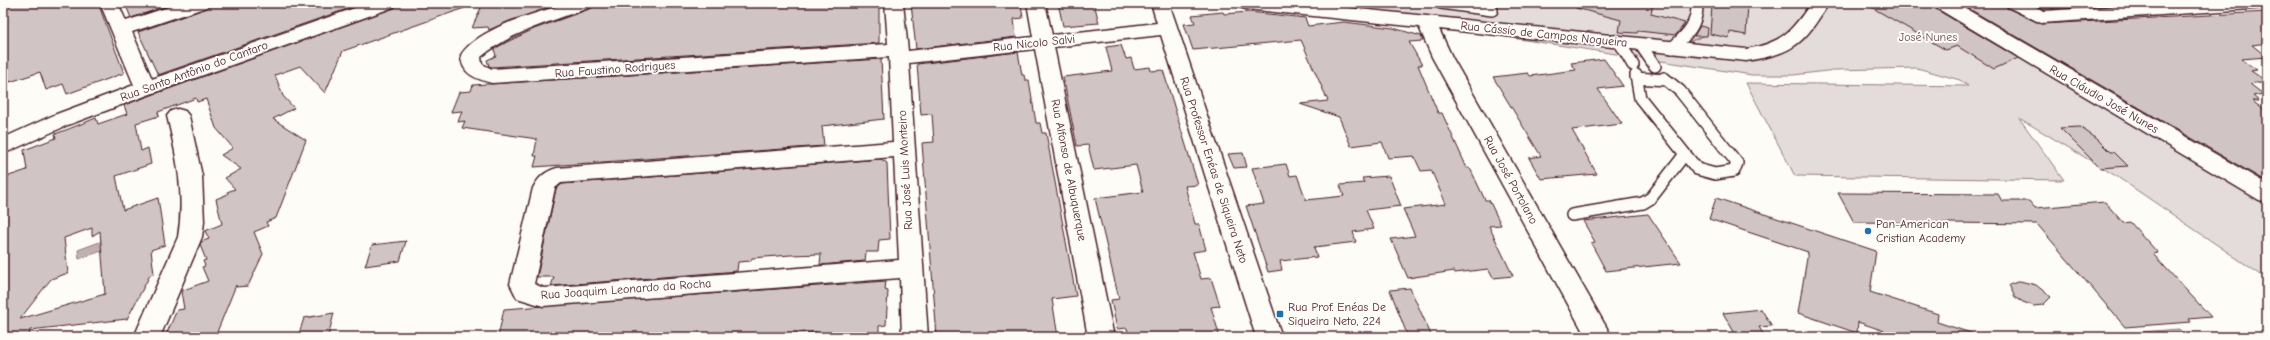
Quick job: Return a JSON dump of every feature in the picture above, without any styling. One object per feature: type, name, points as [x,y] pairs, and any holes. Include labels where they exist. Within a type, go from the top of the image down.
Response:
[{"type":"street","points":[[109,3],[122,29],[146,88]]},
{"type":"street","points":[[122,29],[200,3]]},
{"type":"street","name":"Rua Santo Antônio do Cantaro","points":[[4,143],[146,88],[387,3]]},
{"type":"street","name":"Rua Faustino Rodrigues","points":[[584,3],[506,33],[480,46],[471,55],[471,62],[474,69],[481,74],[492,76],[898,54]]},
{"type":"street","name":"Rua José Luis Monteiro","points":[[894,3],[915,337]]},
{"type":"street","name":"Rua Alfonso de Albuquerque","points":[[1036,3],[1101,337]]},
{"type":"street","name":"Rua Professor Enéas de Siqueira Neto","points":[[1160,3],[1268,337]]},
{"type":"street","name":"Rua Cássio de Campos Nogueira","points":[[1246,3],[1425,22],[1492,14],[1620,42],[1746,55],[1773,51],[1793,41],[1820,3]]},
{"type":"street","name":"Rua Cláudio José Nunes","points":[[1942,3],[2267,194]]},
{"type":"street","points":[[2015,3],[2044,12],[2263,3]]},
{"type":"street","name":"Rua José Portolano","points":[[1425,22],[1442,57],[1599,337]]},
{"type":"street","name":"Rua Nicolo Salvi","points":[[898,54],[1044,42],[1168,28]]},
{"type":"street","points":[[147,337],[190,237],[193,226],[192,184],[178,116]]},
{"type":"street","name":"Rua Joaquim Leonardo da Rocha","points":[[904,149],[557,176],[548,181],[544,188],[522,284],[526,291],[533,295],[543,297],[884,269],[911,269]]},
{"type":"lane","points":[[1441,3],[1492,14]]},
{"type":"lane","points":[[1672,48],[1685,38],[1694,26],[1697,19],[1697,3]]},
{"type":"lane","points":[[1620,42],[1635,73],[1640,98],[1697,169],[1706,174],[1718,176],[1734,171],[1737,163],[1680,92],[1665,79],[1635,73]]},
{"type":"lane","points":[[1640,44],[1655,66]]},
{"type":"lane","points":[[1572,216],[1643,203],[1651,198],[1685,154]]},
{"type":"green space","points":[[1268,3],[1817,3],[1792,40],[1745,53],[1678,47],[1708,34],[1672,48]]},
{"type":"green space","name":"José Nunes","points":[[1822,3],[1937,3],[2267,197],[2267,279],[2116,176],[2019,118],[2064,180],[1795,176],[1746,83],[1968,86],[1960,80],[1917,68],[1835,70],[1793,75],[1752,75],[1486,34],[1775,52]]},
{"type":"shaded area","points":[[113,237],[113,247],[79,259],[78,250]]},
{"type":"shaded area","points":[[2179,329],[2186,337],[2147,337],[2142,332]]},
{"type":"building","points":[[3,3],[98,3],[124,73],[67,94],[63,84],[46,90],[40,72],[10,82],[8,78],[3,79]]},
{"type":"building","points":[[125,3],[176,3],[131,18]]},
{"type":"building","points":[[210,3],[364,3],[158,75],[138,32],[207,8]]},
{"type":"building","points":[[397,3],[473,3],[473,5],[343,51],[325,93],[300,66],[275,75],[283,96],[294,108],[273,119],[306,140],[276,218],[266,222],[268,226],[254,232],[263,254],[248,286],[236,287],[236,285],[215,337],[165,337],[177,310],[184,309],[181,291],[208,281],[202,267],[205,266],[203,261],[206,260],[200,245],[201,242],[209,239],[205,231],[222,224],[216,199],[235,189],[225,178],[241,169],[221,155],[233,148],[216,128],[206,99],[197,102],[196,98],[158,112],[159,116],[136,123],[141,151],[148,148],[151,164],[116,176],[123,210],[158,198],[165,245],[151,250],[154,274],[150,275],[127,319],[30,330],[29,337],[3,337],[3,178],[27,170],[24,150],[56,138],[55,134],[96,118],[98,124],[127,114],[124,105],[394,8]],"holes":[[[92,228],[92,236],[100,231],[105,294],[20,319],[51,279],[68,273],[64,238]]]},
{"type":"building","points":[[483,3],[562,3],[509,21],[489,30],[488,27],[472,28]]},
{"type":"building","points":[[594,3],[879,3],[879,43],[489,66],[487,60],[496,56],[494,49],[534,29],[592,8]]},
{"type":"building","points":[[911,3],[1014,3],[1014,5],[1021,4],[1023,18],[1014,19],[1016,37],[916,49]]},
{"type":"building","points":[[1058,3],[1094,3],[1099,23],[1063,26]]},
{"type":"building","points":[[1576,3],[1653,3],[1651,14],[1685,23],[1676,35],[1638,31],[1637,33],[1619,32],[1621,20],[1576,8]]},
{"type":"building","points":[[1714,3],[1748,3],[1746,35],[1730,32],[1729,38],[1710,34],[1712,6],[1714,6]]},
{"type":"building","points":[[1864,3],[1932,3],[1934,8],[2018,58],[1994,69],[1957,46],[1946,50]]},
{"type":"building","points":[[1959,3],[2005,3],[2007,8],[2041,24],[2267,12],[2267,43],[2252,45],[2267,57],[2241,59],[2257,70],[2251,71],[2266,81],[2250,84],[2263,94],[2253,96],[2259,101],[2252,101],[2267,112],[2267,182]]},
{"type":"building","points":[[2032,3],[2148,3],[2044,9]]},
{"type":"building","points":[[1223,12],[1224,14],[1249,12],[1305,18],[1308,26],[1344,22],[1393,28],[1421,36],[1423,41],[1409,42],[1422,65],[1418,65],[1438,113],[1442,113],[1467,168],[1470,168],[1485,200],[1489,200],[1501,225],[1489,226],[1513,276],[1493,278],[1488,269],[1455,273],[1454,271],[1408,278],[1391,239],[1415,236],[1403,209],[1446,204],[1431,170],[1421,171],[1414,156],[1388,158],[1382,142],[1351,146],[1339,117],[1300,104],[1328,101],[1301,40],[1193,50],[1184,24],[1195,23],[1192,15]]},
{"type":"building","points":[[1700,26],[1708,28],[1707,36],[1694,36]]},
{"type":"building","points":[[1121,45],[1126,59],[1131,58],[1134,69],[1150,67],[1151,71],[1163,70],[1198,185],[1185,186],[1195,224],[1199,224],[1206,250],[1193,252],[1201,279],[1211,278],[1220,306],[1211,307],[1220,337],[1129,337],[1127,328],[1117,329],[1111,300],[1119,299],[1095,198],[1143,192],[1136,165],[1094,170],[1088,145],[1077,146],[1063,77],[1112,71],[1106,47]]},
{"type":"building","points":[[1018,52],[1022,75],[1024,75],[1025,80],[1029,80],[1036,123],[1040,123],[1042,133],[1046,133],[1076,296],[1052,299],[1058,337],[937,337],[922,143],[934,142],[932,114],[921,115],[917,64]]},
{"type":"building","points":[[881,59],[884,119],[822,126],[824,146],[534,167],[537,156],[534,156],[537,139],[462,128],[465,121],[458,122],[462,111],[451,112],[459,92],[471,91],[473,85]]},
{"type":"building","points":[[1604,59],[1623,86],[1598,89],[1622,124],[1572,130],[1597,174],[1541,179],[1529,158],[1541,156],[1493,77],[1528,73],[1530,76],[1576,70],[1571,63]]},
{"type":"building","points":[[2080,127],[2097,139],[2110,152],[2114,152],[2128,166],[2100,168],[2060,128]]},
{"type":"building","points":[[1243,153],[1247,167],[1234,168],[1228,154]]},
{"type":"building","points":[[881,159],[887,163],[890,239],[879,240],[878,252],[866,252],[865,261],[820,265],[821,254],[752,258],[751,261],[738,262],[737,271],[551,286],[554,277],[537,277],[556,189],[562,184]]},
{"type":"building","points":[[1286,164],[1290,176],[1297,175],[1306,200],[1344,196],[1340,185],[1364,183],[1362,178],[1389,176],[1401,206],[1366,210],[1374,229],[1353,232],[1356,242],[1314,247],[1317,257],[1280,261],[1282,270],[1268,272],[1246,206],[1264,204],[1252,168]]},
{"type":"building","points":[[1838,193],[1998,194],[2002,201],[2029,201],[2035,208],[2105,202],[2123,223],[2130,222],[2158,253],[2153,254],[2211,317],[2189,319],[2191,322],[2125,327],[2037,224],[1854,222]]},
{"type":"building","points":[[1716,198],[1876,251],[1870,292],[1938,314],[1937,322],[1974,334],[1973,337],[1896,337],[1896,335],[1858,322],[1857,333],[1798,313],[1808,252],[1709,219]]},
{"type":"building","points":[[1648,214],[1681,263],[1606,271],[1591,243],[1595,242],[1583,221]]},
{"type":"building","points":[[406,241],[400,261],[365,266],[372,245]]},
{"type":"building","points":[[886,281],[885,290],[888,291],[886,325],[879,326],[879,337],[816,337],[817,332],[754,335],[754,337],[498,337],[504,309]]},
{"type":"building","points":[[2020,281],[2036,285],[2051,297],[2043,305],[2034,306],[2023,302],[2015,297],[2009,285]]},
{"type":"building","points":[[1410,288],[1432,337],[1408,337],[1390,290]]},
{"type":"building","points":[[1761,309],[1772,326],[1759,327],[1765,337],[1737,337],[1723,313]]},
{"type":"building","points":[[334,313],[328,337],[298,337],[304,318]]},
{"type":"place","name":"Pan-American Cristian Academy","points":[[1868,231]]},
{"type":"place","name":"Rua Prof. Enéas De Siqueira Neto, 224","points":[[1280,314]]}]
